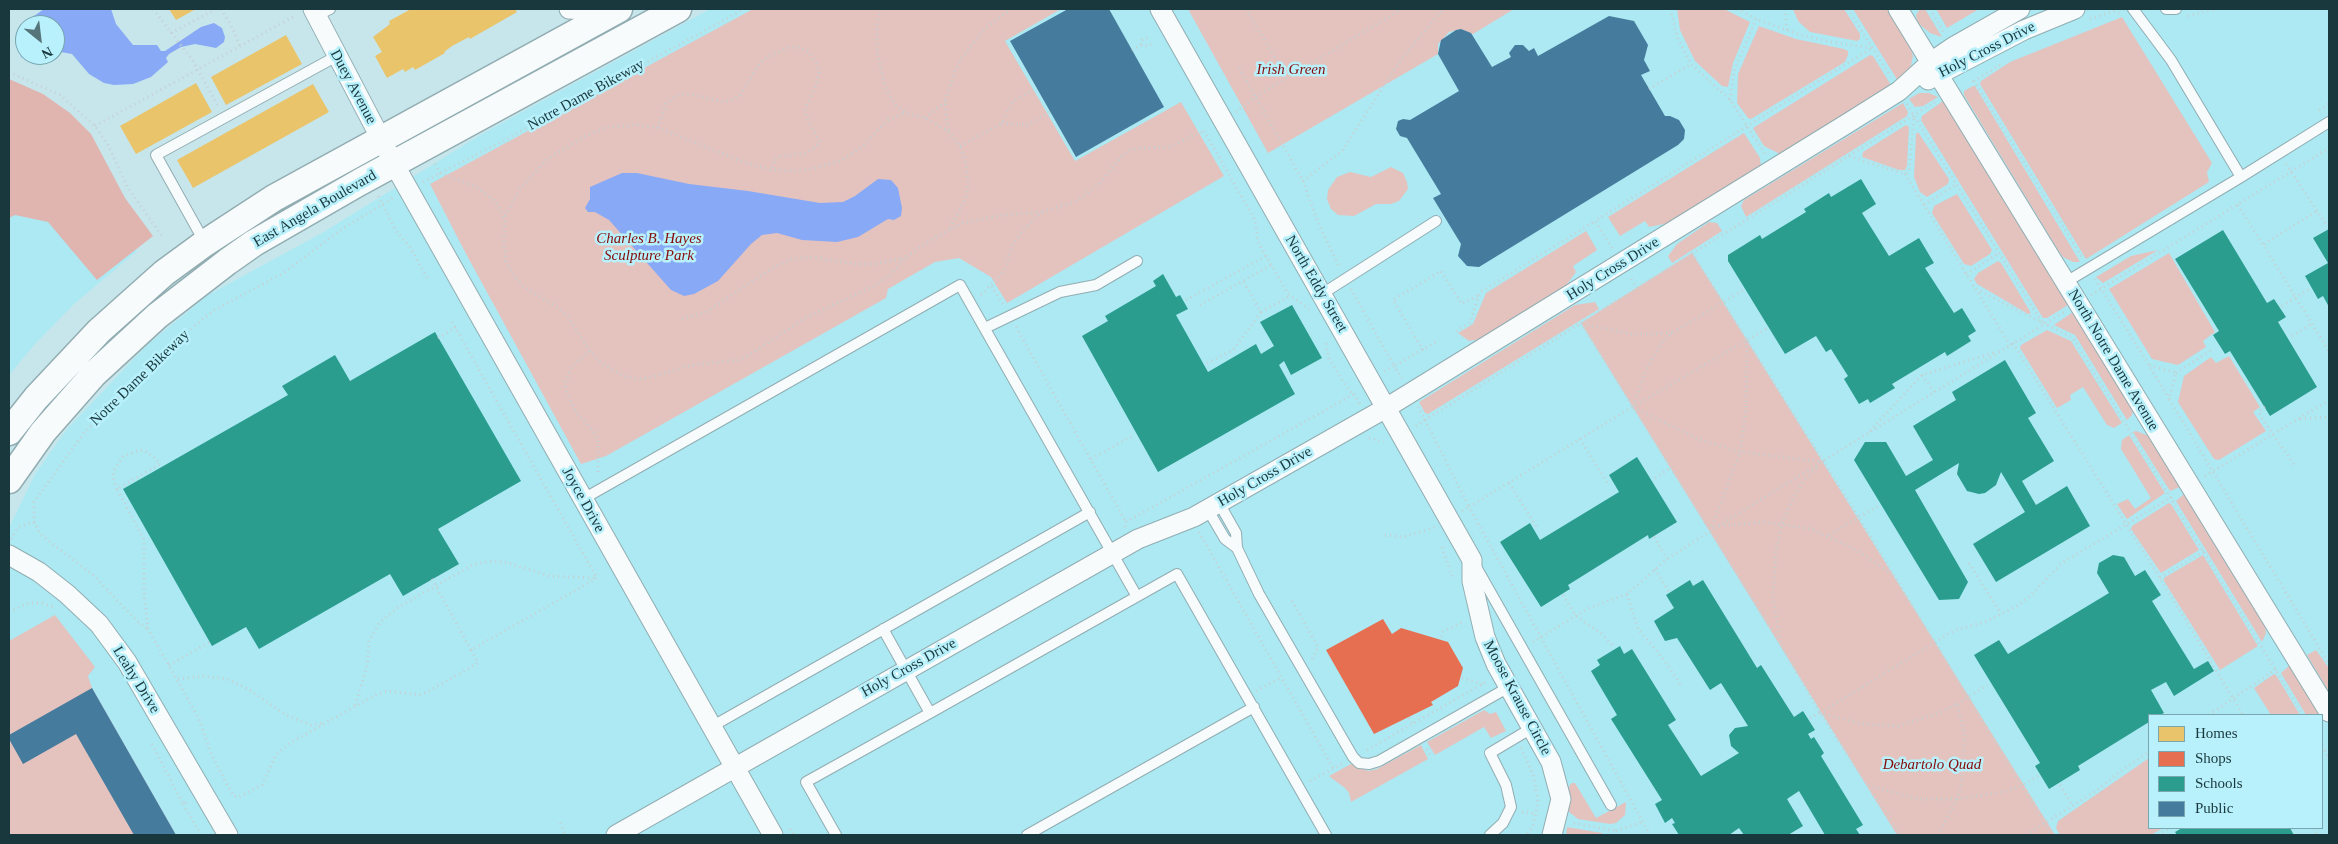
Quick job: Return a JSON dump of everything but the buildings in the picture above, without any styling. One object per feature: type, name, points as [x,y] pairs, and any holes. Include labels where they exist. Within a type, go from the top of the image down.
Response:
[{"type":"main road","name":"East Angela Boulevard","points":[[9,432],[36,398],[99,331],[164,273],[205,243],[274,198],[380,140],[582,13],[619,9]]},
{"type":"main road","name":"East Angela Boulevard","points":[[9,480],[43,432],[94,374],[176,299],[254,243],[394,164],[678,9]]},
{"type":"street","name":"North Eddy Street","points":[[1160,9],[1472,560]]},
{"type":"street","name":"North Notre Dame Avenue","points":[[1899,9],[2329,712]]},
{"type":"street","name":"Holy Cross Drive","points":[[616,835],[906,670],[1110,548],[1171,528],[1214,506],[1386,408],[1935,69],[2020,9]]},
{"type":"street","name":"Duey Avenue","points":[[320,11],[337,56],[394,164]]},
{"type":"street","name":"Holy Cross Drive","points":[[1935,69],[2024,30],[2081,15]]},
{"type":"street","name":"Joyce Drive","points":[[394,164],[734,768],[774,835]]},
{"type":"street","name":"Leahy Drive","points":[[9,555],[39,572],[67,594],[99,624],[127,662],[228,835]]},
{"type":"street","name":"Moose Krause Circle","points":[[1472,560],[1472,581],[1478,614],[1502,691],[1532,728],[1551,762],[1561,799],[1552,835]]},
{"type":"lane","points":[[2133,9],[2170,60],[2241,177]]},
{"type":"lane","points":[[2166,9],[2176,9]]},
{"type":"lane","points":[[205,243],[156,155],[337,56]]},
{"type":"lane","points":[[2066,282],[2329,122]]},
{"type":"lane","points":[[1322,294],[1436,221]]},
{"type":"lane","points":[[985,328],[1060,292],[1096,284],[1137,261]]},
{"type":"lane","points":[[583,499],[960,285],[1136,595]]},
{"type":"lane","points":[[1214,506],[1236,533],[1237,548],[1259,594],[1353,757],[1359,763],[1369,764],[1379,761],[1502,691]]},
{"type":"lane","points":[[711,727],[1090,512]]},
{"type":"lane","points":[[1472,560],[1611,805]]},
{"type":"lane","points":[[836,835],[806,782],[1136,595],[1177,574],[1326,835]]},
{"type":"lane","points":[[883,629],[930,713]]},
{"type":"lane","points":[[1027,835],[1254,707]]},
{"type":"lane","points":[[1490,835],[1504,823],[1511,807],[1506,785],[1490,753],[1532,728]]},
{"type":"path","points":[[153,9],[198,68],[221,111]]},
{"type":"path","points":[[171,34],[216,9]]},
{"type":"path","points":[[221,9],[234,29],[240,46]]},
{"type":"path","name":"Notre Dame Bikeway","points":[[428,179],[503,141],[744,9]]},
{"type":"path","points":[[880,9],[876,37],[885,86],[893,102],[905,113],[925,118],[948,131],[960,146],[966,163],[968,183],[966,198],[950,229]]},
{"type":"path","points":[[948,131],[945,101],[952,78],[962,58],[985,28],[1011,9]]},
{"type":"path","points":[[1246,9],[1288,78]]},
{"type":"path","points":[[1232,115],[1255,97],[1402,9]]},
{"type":"path","points":[[1302,181],[1342,151],[1400,61],[1443,9]]},
{"type":"path","points":[[1670,9],[1678,39],[1690,64],[1730,100],[1746,127],[1775,168]]},
{"type":"path","points":[[1737,9],[1756,19],[1787,31],[1832,42],[1872,48]]},
{"type":"path","points":[[1784,9],[1787,31]]},
{"type":"path","points":[[1848,9],[2044,325]]},
{"type":"path","points":[[1930,9],[1944,34]]},
{"type":"path","points":[[2185,16],[2216,9]]},
{"type":"path","points":[[2081,15],[2114,11],[2127,16],[2136,24],[2144,24]]},
{"type":"path","points":[[95,126],[293,17]]},
{"type":"path","points":[[1730,100],[1734,72],[1756,19]]},
{"type":"path","points":[[1141,45],[1142,40],[1148,37]]},
{"type":"path","points":[[1132,50],[1141,45],[1147,46],[1152,44]]},
{"type":"path","points":[[658,128],[666,104],[677,95],[689,94],[722,102],[732,100],[740,95],[760,63],[767,57],[790,46],[798,47],[807,51],[818,65],[819,73],[816,86],[805,109],[806,116],[820,143],[807,153],[776,157],[771,170]]},
{"type":"path","points":[[1423,350],[1394,300],[1441,271],[1462,304],[1872,48]]},
{"type":"path","points":[[2004,62],[1974,81],[2084,260]]},
{"type":"path","points":[[1649,89],[1690,64]]},
{"type":"path","points":[[1239,68],[1302,181],[1319,226],[1345,278],[1405,384]]},
{"type":"path","points":[[9,72],[60,96],[95,126],[108,145],[128,188],[162,236]]},
{"type":"path","points":[[1002,123],[1013,101],[1037,88]]},
{"type":"path","points":[[1425,420],[1941,98]]},
{"type":"path","points":[[925,118],[945,101]]},
{"type":"path","points":[[960,146],[1002,123],[1028,124],[1050,112]]},
{"type":"path","points":[[505,216],[531,174],[546,160],[580,138],[606,127],[638,125],[658,128],[744,162],[771,170],[812,169],[842,160],[862,147],[888,120],[905,113]]},
{"type":"path","points":[[1905,174],[1909,171],[1914,116]]},
{"type":"path","points":[[434,162],[440,173],[489,194],[496,202],[505,216],[506,261],[514,276],[524,287],[568,317],[590,352],[610,369],[626,377],[640,379],[691,365],[738,360],[766,345],[806,318],[874,286],[894,272],[905,258],[950,229],[978,219],[1042,212],[1074,202],[1100,183],[1121,156],[1129,150],[1169,147],[1209,128]]},
{"type":"path","points":[[1204,130],[1255,220],[1258,242],[1271,265],[1290,296],[1309,309],[1313,317]]},
{"type":"path","points":[[2089,296],[2329,148]]},
{"type":"path","points":[[1849,156],[1905,174]]},
{"type":"path","points":[[2292,172],[2326,224]]},
{"type":"path","points":[[1905,174],[1966,274],[2160,578],[2242,714]]},
{"type":"path","points":[[1924,205],[1956,184]]},
{"type":"path","points":[[378,196],[396,232],[410,248],[427,278]]},
{"type":"path","name":"Notre Dame Bikeway","points":[[34,522],[33,508],[36,497],[84,433],[167,348],[220,306],[282,274],[342,229],[389,200]]},
{"type":"path","points":[[2238,205],[2329,351]]},
{"type":"path","points":[[2264,244],[2317,211]]},
{"type":"path","points":[[978,297],[1004,271],[1013,244],[1022,230],[1042,212]]},
{"type":"path","points":[[1595,221],[1637,288]]},
{"type":"path","points":[[1692,253],[1895,576],[2052,835]]},
{"type":"path","points":[[1966,274],[1999,253]]},
{"type":"path","points":[[1186,300],[1266,256]]},
{"type":"path","points":[[682,319],[706,312],[776,266],[792,260],[811,257],[855,264],[874,264],[905,258]]},
{"type":"path","points":[[1200,305],[1271,265]]},
{"type":"path","points":[[2094,278],[2149,365],[2329,664]]},
{"type":"path","points":[[1243,281],[1261,312]]},
{"type":"path","points":[[992,285],[1126,522],[1124,532],[1110,548]]},
{"type":"path","points":[[1632,407],[1646,370],[1663,342],[1672,333],[1745,289]]},
{"type":"path","points":[[1976,289],[2073,338],[2302,714]]},
{"type":"path","points":[[2282,306],[2309,289]]},
{"type":"path","points":[[1456,330],[1470,323],[1479,294]]},
{"type":"path","points":[[1207,363],[1233,350],[1261,312],[1290,296]]},
{"type":"path","points":[[1541,637],[1576,616],[1627,594],[1667,559],[1718,526],[2071,308]]},
{"type":"path","points":[[452,322],[597,578]]},
{"type":"path","points":[[2292,336],[2313,323]]},
{"type":"path","points":[[1581,324],[1632,334],[1672,333]]},
{"type":"path","points":[[1581,324],[1781,645],[1820,712],[1900,835]]},
{"type":"path","points":[[438,338],[456,328]]},
{"type":"path","points":[[1385,535],[1404,537],[1421,533],[1449,520],[1632,407],[1768,328]]},
{"type":"path","points":[[1126,522],[1354,394],[1349,391],[1328,357],[1326,342],[1322,334]]},
{"type":"path","points":[[1394,366],[1439,340]]},
{"type":"path","points":[[1710,532],[1740,452],[1746,409],[1747,340]]},
{"type":"path","points":[[2169,399],[2176,373],[2213,349]]},
{"type":"path","points":[[1866,436],[1922,375],[2002,350]]},
{"type":"path","points":[[590,352],[572,366],[565,383],[566,391],[576,412],[594,432],[598,441],[599,450],[596,465],[599,490]]},
{"type":"path","points":[[2149,365],[2176,373]]},
{"type":"path","points":[[1922,375],[1934,392]]},
{"type":"path","points":[[2198,480],[2329,400]]},
{"type":"path","points":[[1417,405],[1470,506],[1650,835]]},
{"type":"path","points":[[1632,407],[1698,440],[1740,452],[1824,462]]},
{"type":"path","points":[[2265,408],[2260,412],[2272,435],[2295,466]]},
{"type":"path","points":[[2299,419],[2329,417]]},
{"type":"path","points":[[1091,459],[1134,435]]},
{"type":"path","points":[[1580,439],[1608,484]]},
{"type":"path","points":[[117,489],[160,464],[144,450],[137,451],[123,457],[114,470],[113,477],[117,489],[144,540],[144,594],[148,629]]},
{"type":"path","points":[[1781,645],[1773,597],[1776,551],[1782,524],[1790,502],[1805,479],[1824,462]]},
{"type":"path","points":[[1654,478],[1670,468]]},
{"type":"path","points":[[1509,483],[1538,529]]},
{"type":"path","points":[[1810,718],[1955,630],[1986,622],[2001,614],[2030,596],[2062,562],[2182,490]]},
{"type":"path","points":[[1828,535],[1878,506]]},
{"type":"path","points":[[9,543],[18,527],[34,522],[40,534],[94,575],[108,588],[136,621],[148,629],[200,719],[210,751],[225,781],[234,796],[240,797],[262,785],[270,766],[281,749],[366,699],[388,691],[420,695],[478,663],[432,579]]},
{"type":"path","points":[[1718,526],[1764,522],[1811,529],[1828,535],[1853,548],[1895,576]]},
{"type":"path","points":[[1199,531],[1333,768]]},
{"type":"path","points":[[1654,537],[1667,559]]},
{"type":"path","points":[[2160,578],[2204,552]]},
{"type":"path","points":[[354,706],[366,666],[369,641],[373,631],[387,615],[397,608],[474,564],[493,561],[522,565],[550,576],[597,578]]},
{"type":"path","points":[[1969,563],[2001,614]]},
{"type":"path","points":[[1655,569],[1669,592]]},
{"type":"path","points":[[471,650],[597,578]]},
{"type":"path","points":[[1627,594],[1638,629],[1665,661],[1682,687]]},
{"type":"path","points":[[1563,595],[1576,616],[1602,634],[1614,647]]},
{"type":"path","points":[[1292,601],[1318,647],[1312,660],[1314,664]]},
{"type":"path","points":[[9,612],[28,603],[42,603],[60,610]]},
{"type":"path","points":[[1441,637],[1443,632],[1462,622]]},
{"type":"path","points":[[170,665],[210,642]]},
{"type":"path","points":[[2211,714],[2284,664]]},
{"type":"path","points":[[178,679],[202,676],[227,679],[248,689],[286,715],[311,725],[326,723]]},
{"type":"path","points":[[1256,691],[1282,677]]},
{"type":"path","points":[[1462,678],[1483,684]]},
{"type":"path","points":[[1307,783],[1486,682],[1502,691]]},
{"type":"path","points":[[1820,712],[1862,724],[1898,726],[1936,714],[1957,704],[1987,685]]},
{"type":"path","points":[[1938,835],[1957,799],[1961,786],[1964,737],[1957,704]]},
{"type":"path","points":[[148,737],[201,835]]},
{"type":"path","points":[[1516,738],[1533,774],[1538,801],[1536,814],[1527,835]]},
{"type":"path","points":[[2026,835],[2148,753]]},
{"type":"path","points":[[1868,785],[1918,799],[1957,799],[1986,796],[2021,786],[2038,776]]},
{"type":"path","points":[[183,804],[225,781]]},
{"type":"path","points":[[2060,785],[2072,805]]},
{"type":"path","points":[[1519,811],[1542,816]]},
{"type":"path","points":[[1568,821],[1616,831],[1642,822]]},
{"type":"path","points":[[560,824],[566,835]]},
{"type":"path","points":[[1613,835],[1616,831]]},
{"type":"shaded area","points":[[710,9],[2329,9],[2329,835],[9,835],[9,528],[35,474],[67,429],[147,345],[208,295],[322,233],[482,134]]},
{"type":"shaded area","points":[[9,79],[43,94],[70,113],[91,134],[125,198],[153,236],[97,280],[48,222],[15,215],[9,218]]},
{"type":"shaded area","points":[[9,107],[111,201],[137,251],[74,304],[35,344],[9,375]]},
{"type":"green space","name":"Charles B. Hayes Sculpture Park","points":[[753,9],[1061,9],[1005,41],[1075,161],[1181,102],[1224,176],[1007,303],[991,277],[959,258],[935,262],[888,289],[886,298],[606,456],[581,464],[430,184]]},
{"type":"green space","name":"Irish Green","points":[[1188,9],[1514,9],[1473,34],[1461,29],[1449,32],[1438,44],[1438,54],[1268,153]]},
{"type":"green space","points":[[1677,9],[1724,9],[1750,22],[1733,63],[1728,87],[1722,86],[1695,61],[1680,30]]},
{"type":"green space","points":[[1793,9],[1844,9],[1860,34],[1860,39],[1857,41],[1810,32],[1798,21]]},
{"type":"green space","points":[[1853,9],[1887,9],[1910,46],[1913,56],[1910,70],[1898,81]]},
{"type":"green space","points":[[1920,9],[1925,9],[1942,37],[1930,33],[1918,23],[1916,15]]},
{"type":"green space","points":[[1936,9],[1979,9],[1947,28]]},
{"type":"green space","points":[[2122,17],[2212,163],[2207,172],[2209,182],[2086,259],[1980,84],[1981,81],[2010,62]]},
{"type":"green space","points":[[1759,26],[1796,39],[1844,49],[1848,51],[1848,55],[1845,62],[1751,119],[1748,118],[1737,103],[1738,74]]},
{"type":"green space","points":[[1870,55],[1873,56],[1891,85],[1780,154],[1764,146],[1753,128]]},
{"type":"green space","points":[[1975,86],[2080,262],[2073,262],[2063,257],[2058,250],[1964,95],[1964,91]]},
{"type":"green space","points":[[1919,93],[1929,93],[1938,97],[1923,106],[1915,107],[1909,99]]},
{"type":"green space","points":[[1943,101],[2068,305],[2047,318],[2043,318],[1921,120],[1922,116]]},
{"type":"green space","points":[[1903,103],[1908,112],[1907,116],[1746,217],[1741,206],[1744,200]]},
{"type":"green space","points":[[1906,125],[1909,127],[1907,166],[1905,170],[1899,170],[1862,157],[1863,152]]},
{"type":"green space","points":[[1918,132],[1949,179],[1948,184],[1927,197],[1920,192],[1914,177],[1916,134]]},
{"type":"green space","points":[[1744,133],[1760,158],[1761,167],[1669,223],[1649,227],[1645,221],[1620,236],[1608,217]]},
{"type":"green space","points":[[1391,167],[1403,173],[1407,182],[1408,189],[1399,201],[1391,204],[1376,204],[1354,216],[1338,215],[1331,209],[1327,199],[1328,190],[1337,177],[1350,172],[1371,177]]},
{"type":"green space","points":[[1957,194],[1992,250],[1990,254],[1971,266],[1964,264],[1932,213],[1934,206]]},
{"type":"green space","points":[[1709,222],[1717,223],[1722,231],[1672,263],[1668,256],[1677,244]]},
{"type":"green space","points":[[1586,231],[1597,250],[1573,266],[1576,272],[1565,287],[1481,339],[1469,341],[1458,333],[1473,324],[1486,293]]},
{"type":"green space","points":[[2158,250],[2103,283],[2096,277],[2131,256]]},
{"type":"green space","name":"Debartolo Quad","points":[[1692,253],[2055,835],[1897,835],[1581,323]]},
{"type":"green space","points":[[2169,253],[2215,332],[2203,341],[2206,347],[2178,365],[2152,359],[2109,289]]},
{"type":"green space","points":[[1998,261],[2031,313],[2028,314],[1977,284],[1974,279],[1978,273]]},
{"type":"green space","points":[[1595,302],[1599,309],[1428,414],[1425,413],[1419,402],[1575,305]]},
{"type":"green space","points":[[2073,312],[2133,409],[2132,415],[2127,420],[2075,335],[2054,325]]},
{"type":"green space","points":[[2047,330],[2071,341],[2122,423],[2114,428],[2107,425],[2083,387],[2070,395],[2071,400],[2057,408],[2020,348],[2021,345]]},
{"type":"green space","points":[[2229,356],[2260,407],[2253,412],[2266,431],[2219,460],[2214,459],[2178,402],[2184,376],[2211,357],[2216,363]]},
{"type":"green space","points":[[2136,431],[2149,436],[2180,487],[2170,491],[2133,432]]},
{"type":"green space","points":[[2129,435],[2165,493],[2127,519],[2117,504],[2128,499],[2135,509],[2151,498],[2121,449],[2122,440]]},
{"type":"green space","points":[[2184,494],[2265,624],[2266,633],[2262,642],[2176,501]]},
{"type":"green space","points":[[2169,503],[2199,550],[2161,573],[2131,529],[2132,526]]},
{"type":"green space","points":[[2203,555],[2258,646],[2220,670],[2164,581],[2164,578]]},
{"type":"green space","points":[[55,615],[95,667],[88,676],[92,688],[176,835],[9,835],[9,641]]},
{"type":"green space","points":[[2316,650],[2329,668],[2329,692],[2307,655]]},
{"type":"green space","points":[[2289,666],[2319,714],[2305,714],[2281,673]]},
{"type":"green space","points":[[2274,674],[2276,675],[2299,714],[2270,714],[2254,688]]},
{"type":"green space","points":[[1484,710],[1490,714],[1496,712],[1506,731],[1491,738],[1484,727],[1435,755],[1427,742]]},
{"type":"green space","points":[[1421,745],[1428,759],[1351,802],[1349,793],[1345,788],[1329,776],[1351,764],[1368,771],[1377,769]]},
{"type":"green space","points":[[2148,759],[2148,829],[2161,829],[2151,835],[2060,835],[2056,828],[2058,821]]},
{"type":"green space","points":[[1575,783],[1596,818],[1626,802],[1625,815],[1616,823],[1610,824],[1578,819],[1569,812],[1569,786]]},
{"type":"green space","points":[[1567,827],[1602,833],[1603,835],[1566,835]]},
{"type":"water","points":[[44,9],[111,9],[116,24],[133,45],[157,45],[161,51],[165,51],[201,27],[214,23],[222,28],[225,37],[224,42],[216,48],[195,44],[181,47],[169,54],[166,58],[168,62],[151,77],[133,84],[114,85],[104,83],[89,74],[72,54],[65,53],[65,15],[35,15]]},
{"type":"water","points":[[622,173],[637,173],[689,184],[748,191],[820,203],[843,202],[855,196],[878,179],[891,180],[898,188],[902,208],[901,216],[894,220],[888,219],[858,237],[837,242],[802,240],[777,233],[762,235],[751,244],[718,281],[694,294],[684,296],[671,290],[609,220],[595,212],[588,212],[585,208],[590,199],[590,187]]}]
